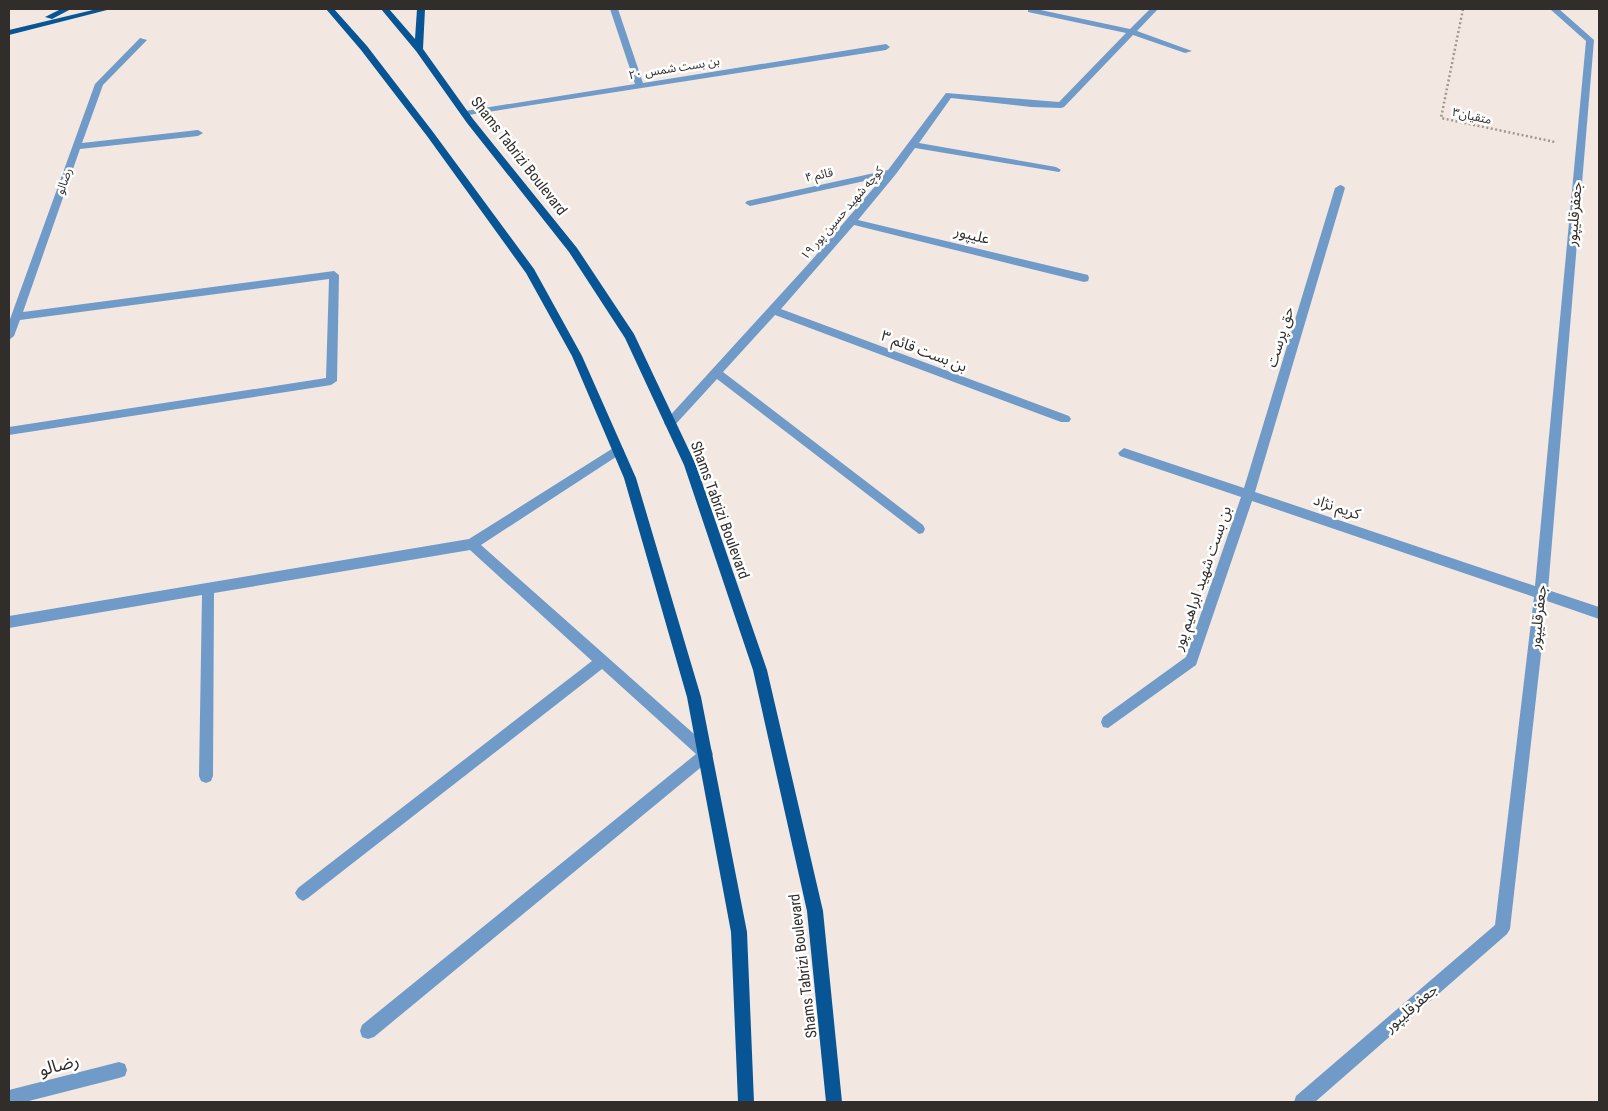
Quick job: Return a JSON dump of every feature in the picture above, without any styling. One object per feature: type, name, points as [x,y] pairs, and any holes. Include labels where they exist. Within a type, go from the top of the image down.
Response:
[{"type":"main road","points":[[29,27],[67,9]]},
{"type":"main road","points":[[9,33],[107,9]]},
{"type":"main road","name":"Shams Tabrizi Boulevard","points":[[385,9],[419,49],[465,114],[578,258],[630,338],[690,465],[760,670],[815,911],[834,1102]]},
{"type":"main road","points":[[419,49],[421,9]]},
{"type":"main road","points":[[327,10],[364,48],[430,134],[530,271],[577,356],[630,478],[694,697],[706,754],[739,932],[746,1102]]},
{"type":"street","points":[[614,9],[640,86]]},
{"type":"street","points":[[1131,32],[1154,9]]},
{"type":"street","points":[[1554,9],[1595,39]]},
{"type":"street","points":[[1031,10],[1131,32],[1188,51]]},
{"type":"street","name":"کوچه شهید حسین پور ۱۹","points":[[670,423],[853,222],[915,145],[949,95],[1031,104],[1061,105],[1131,32]]},
{"type":"street","name":"جعفرقلیپور","points":[[1302,1102],[1502,930],[1541,593],[1580,147],[1595,39]]},
{"type":"street","name":"رضالو","points":[[9,336],[99,84],[143,40]]},
{"type":"street","name":"بن بست شمس ۲۰","points":[[465,114],[886,47]]},
{"type":"street","points":[[76,147],[198,133]]},
{"type":"street","points":[[915,145],[1056,170]]},
{"type":"street","name":"قائم ۴","points":[[750,203],[893,172]]},
{"type":"street","name":"حق پرست","points":[[1248,494],[1340,188]]},
{"type":"street","name":"علیپور","points":[[853,222],[1084,278]]},
{"type":"street","points":[[9,431],[331,381],[334,275],[16,317]]},
{"type":"street","name":"بن بست قائم ۳","points":[[773,310],[1065,420]]},
{"type":"street","points":[[716,372],[919,529]]},
{"type":"street","points":[[9,622],[472,544],[618,450]]},
{"type":"street","name":"کریم نژاد","points":[[1124,453],[1599,614]]},
{"type":"street","name":"بن بست شهید ابراهیم پور","points":[[1108,722],[1191,660],[1248,494]]},
{"type":"street","points":[[368,1031],[706,754],[472,544]]},
{"type":"street","points":[[206,776],[208,589]]},
{"type":"street","points":[[303,893],[602,661]]},
{"type":"street","name":"رضالو","points":[[9,1098],[119,1070]]},
{"type":"path","name":"متقیان۳","points":[[1463,9],[1441,118],[1580,147]]}]
